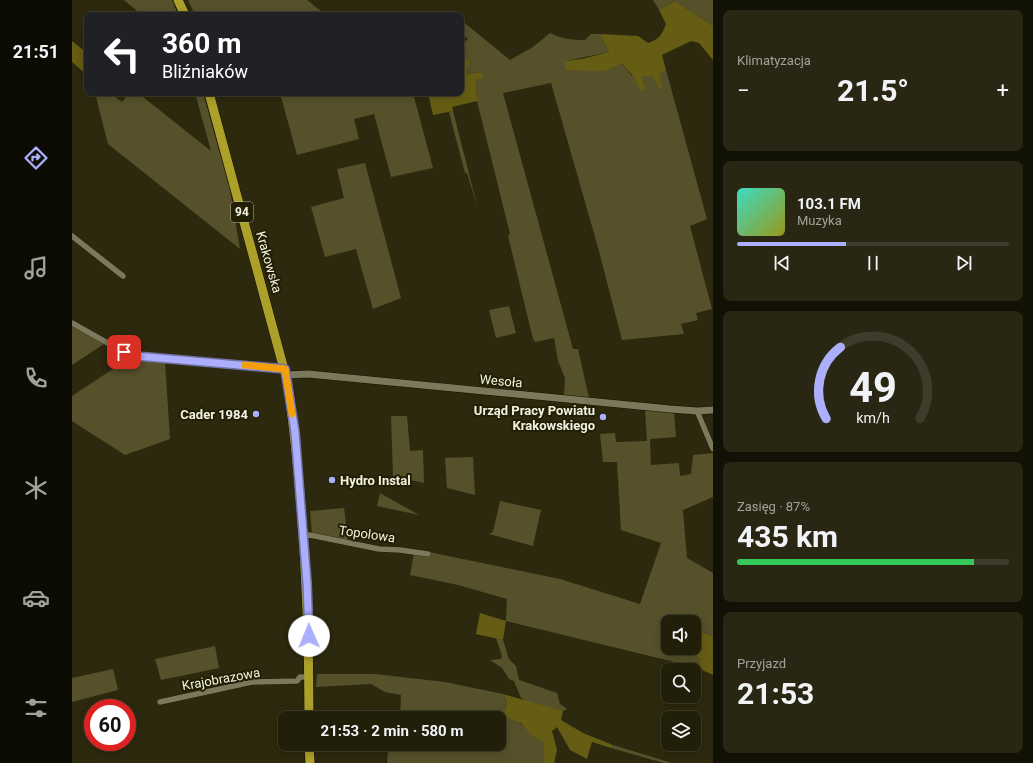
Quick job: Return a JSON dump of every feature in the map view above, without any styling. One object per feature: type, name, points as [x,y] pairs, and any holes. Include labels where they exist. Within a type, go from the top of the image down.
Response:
[{"type":"main road","points":[[178,0],[184,12]]},
{"type":"main road","name":"Krakowska","points":[[210,96],[286,372]]},
{"type":"main road","name":"94","points":[[286,372],[295,432],[309,620],[309,711]]},
{"type":"main road","points":[[309,751],[310,763]]},
{"type":"street","points":[[72,236],[123,276]]},
{"type":"street","points":[[72,323],[129,355],[286,372]]},
{"type":"street","name":"Wesoła","points":[[286,372],[698,411],[713,410]]},
{"type":"street","points":[[698,411],[713,449]]},
{"type":"street","name":"Topolowa","points":[[303,536],[310,535],[379,550],[400,550],[428,554]]},
{"type":"street","name":"Krajobrazowa","points":[[160,702],[252,682],[286,682],[297,681],[300,677],[309,677]]},
{"type":"shaded area","points":[[124,0],[172,0],[177,12],[138,12]]},
{"type":"shaded area","points":[[188,0],[307,0],[322,12],[194,12]]},
{"type":"shaded area","points":[[653,0],[713,0],[713,26],[675,1],[659,10]]},
{"type":"shaded area","points":[[675,1],[713,26],[713,60],[699,43],[691,41],[662,55],[666,70],[659,75],[662,88],[659,89],[653,76],[641,76],[645,89],[640,91],[634,77],[622,64],[605,71],[565,70],[565,61],[582,59],[609,52],[600,34],[638,36],[648,43],[655,40],[661,34],[666,24],[659,10]]},
{"type":"shaded area","points":[[464,22],[510,60],[533,47],[550,33],[563,38],[580,40],[585,40],[591,34],[600,34],[609,52],[566,61],[605,71],[622,64],[632,76],[653,75],[659,89],[659,75],[666,70],[707,219],[690,226],[712,309],[696,313],[698,320],[681,324],[684,334],[622,340],[599,251],[551,83],[503,93],[573,349],[578,349],[589,398],[564,395],[565,378],[558,361],[554,338],[535,342],[533,339],[508,236],[510,234],[477,101],[476,80],[482,72],[465,74],[464,42],[468,39],[464,36]]},
{"type":"shaded area","points":[[72,41],[84,51],[84,72],[72,62]]},
{"type":"shaded area","points":[[464,59],[470,60],[466,74],[482,72],[483,77],[476,80],[477,101],[452,107],[453,111],[433,115],[429,96],[464,96]]},
{"type":"shaded area","points":[[96,96],[114,96],[122,102],[127,96],[142,96],[211,151],[196,96],[204,96],[230,190],[240,249],[108,144]]},
{"type":"shaded area","points":[[281,96],[414,96],[433,168],[391,177],[374,114],[354,119],[359,139],[297,155]]},
{"type":"shaded area","points":[[453,111],[478,209],[467,173],[465,173],[449,112]]},
{"type":"shaded area","points":[[365,163],[401,298],[373,309],[356,249],[325,257],[311,207],[344,198],[337,169]]},
{"type":"shaded area","points":[[509,306],[516,333],[496,338],[489,310]]},
{"type":"shaded area","points":[[72,326],[104,344],[72,365]]},
{"type":"shaded area","points":[[128,359],[165,362],[170,439],[125,455],[72,421],[72,396]]},
{"type":"shaded area","points":[[645,410],[674,412],[676,437],[650,439],[651,465],[679,463],[680,476],[691,474],[693,455],[713,453],[713,497],[683,510],[687,558],[713,573],[713,636],[701,632],[701,615],[661,615],[661,655],[696,655],[700,659],[700,663],[679,663],[506,621],[507,599],[458,585],[410,575],[414,553],[419,550],[560,579],[640,604],[661,543],[621,530],[617,462],[603,462],[600,434],[615,433],[616,442],[647,441]]},
{"type":"shaded area","points":[[391,416],[407,416],[410,451],[423,450],[424,483],[393,476]]},
{"type":"shaded area","points":[[473,457],[475,495],[447,488],[445,458]]},
{"type":"shaded area","points":[[380,493],[419,515],[377,506]]},
{"type":"shaded area","points":[[500,501],[541,510],[533,546],[489,534],[493,532]]},
{"type":"shaded area","points":[[344,508],[348,541],[312,534],[310,511]]},
{"type":"shaded area","points":[[480,613],[506,621],[503,640],[476,634]]},
{"type":"shaded area","points":[[701,632],[713,636],[713,675],[701,669],[700,659],[696,655],[701,655]]},
{"type":"shaded area","points":[[496,638],[503,640],[509,659],[516,666],[519,680],[557,693],[560,704],[567,709],[563,711],[527,702],[521,698],[514,681],[509,679],[502,668],[490,660],[501,659],[502,656]]},
{"type":"shaded area","points":[[215,646],[219,668],[161,680],[155,659]]},
{"type":"shaded area","points":[[113,669],[118,690],[72,702],[72,678]]},
{"type":"shaded area","points":[[317,674],[375,674],[445,682],[503,694],[507,701],[505,708],[528,731],[544,743],[544,763],[387,763],[388,751],[506,751],[506,711],[400,711],[401,695],[385,692],[371,684],[316,687]]},
{"type":"shaded area","points":[[503,694],[563,711],[561,720],[583,733],[613,745],[611,748],[592,742],[587,759],[570,750],[557,727],[552,731],[557,750],[554,763],[544,763],[544,743],[530,734],[521,723],[506,717],[505,711],[507,701]]},
{"type":"shaded area","points":[[613,745],[672,763],[664,763],[611,748]]},
{"type":"slow traffic","points":[[245,365],[285,369],[292,414]]},
{"type":"place","name":"Cader 1984","points":[[256,414]]},
{"type":"place","name":"Urząd Pracy Powiatu Krakowskiego","points":[[603,417]]},
{"type":"place","name":"Hydro Instal","points":[[332,480]]},
{"type":"route","points":[[124,352],[129,355],[136,356],[210,361],[285,369],[295,432],[307,583],[309,636]]}]
